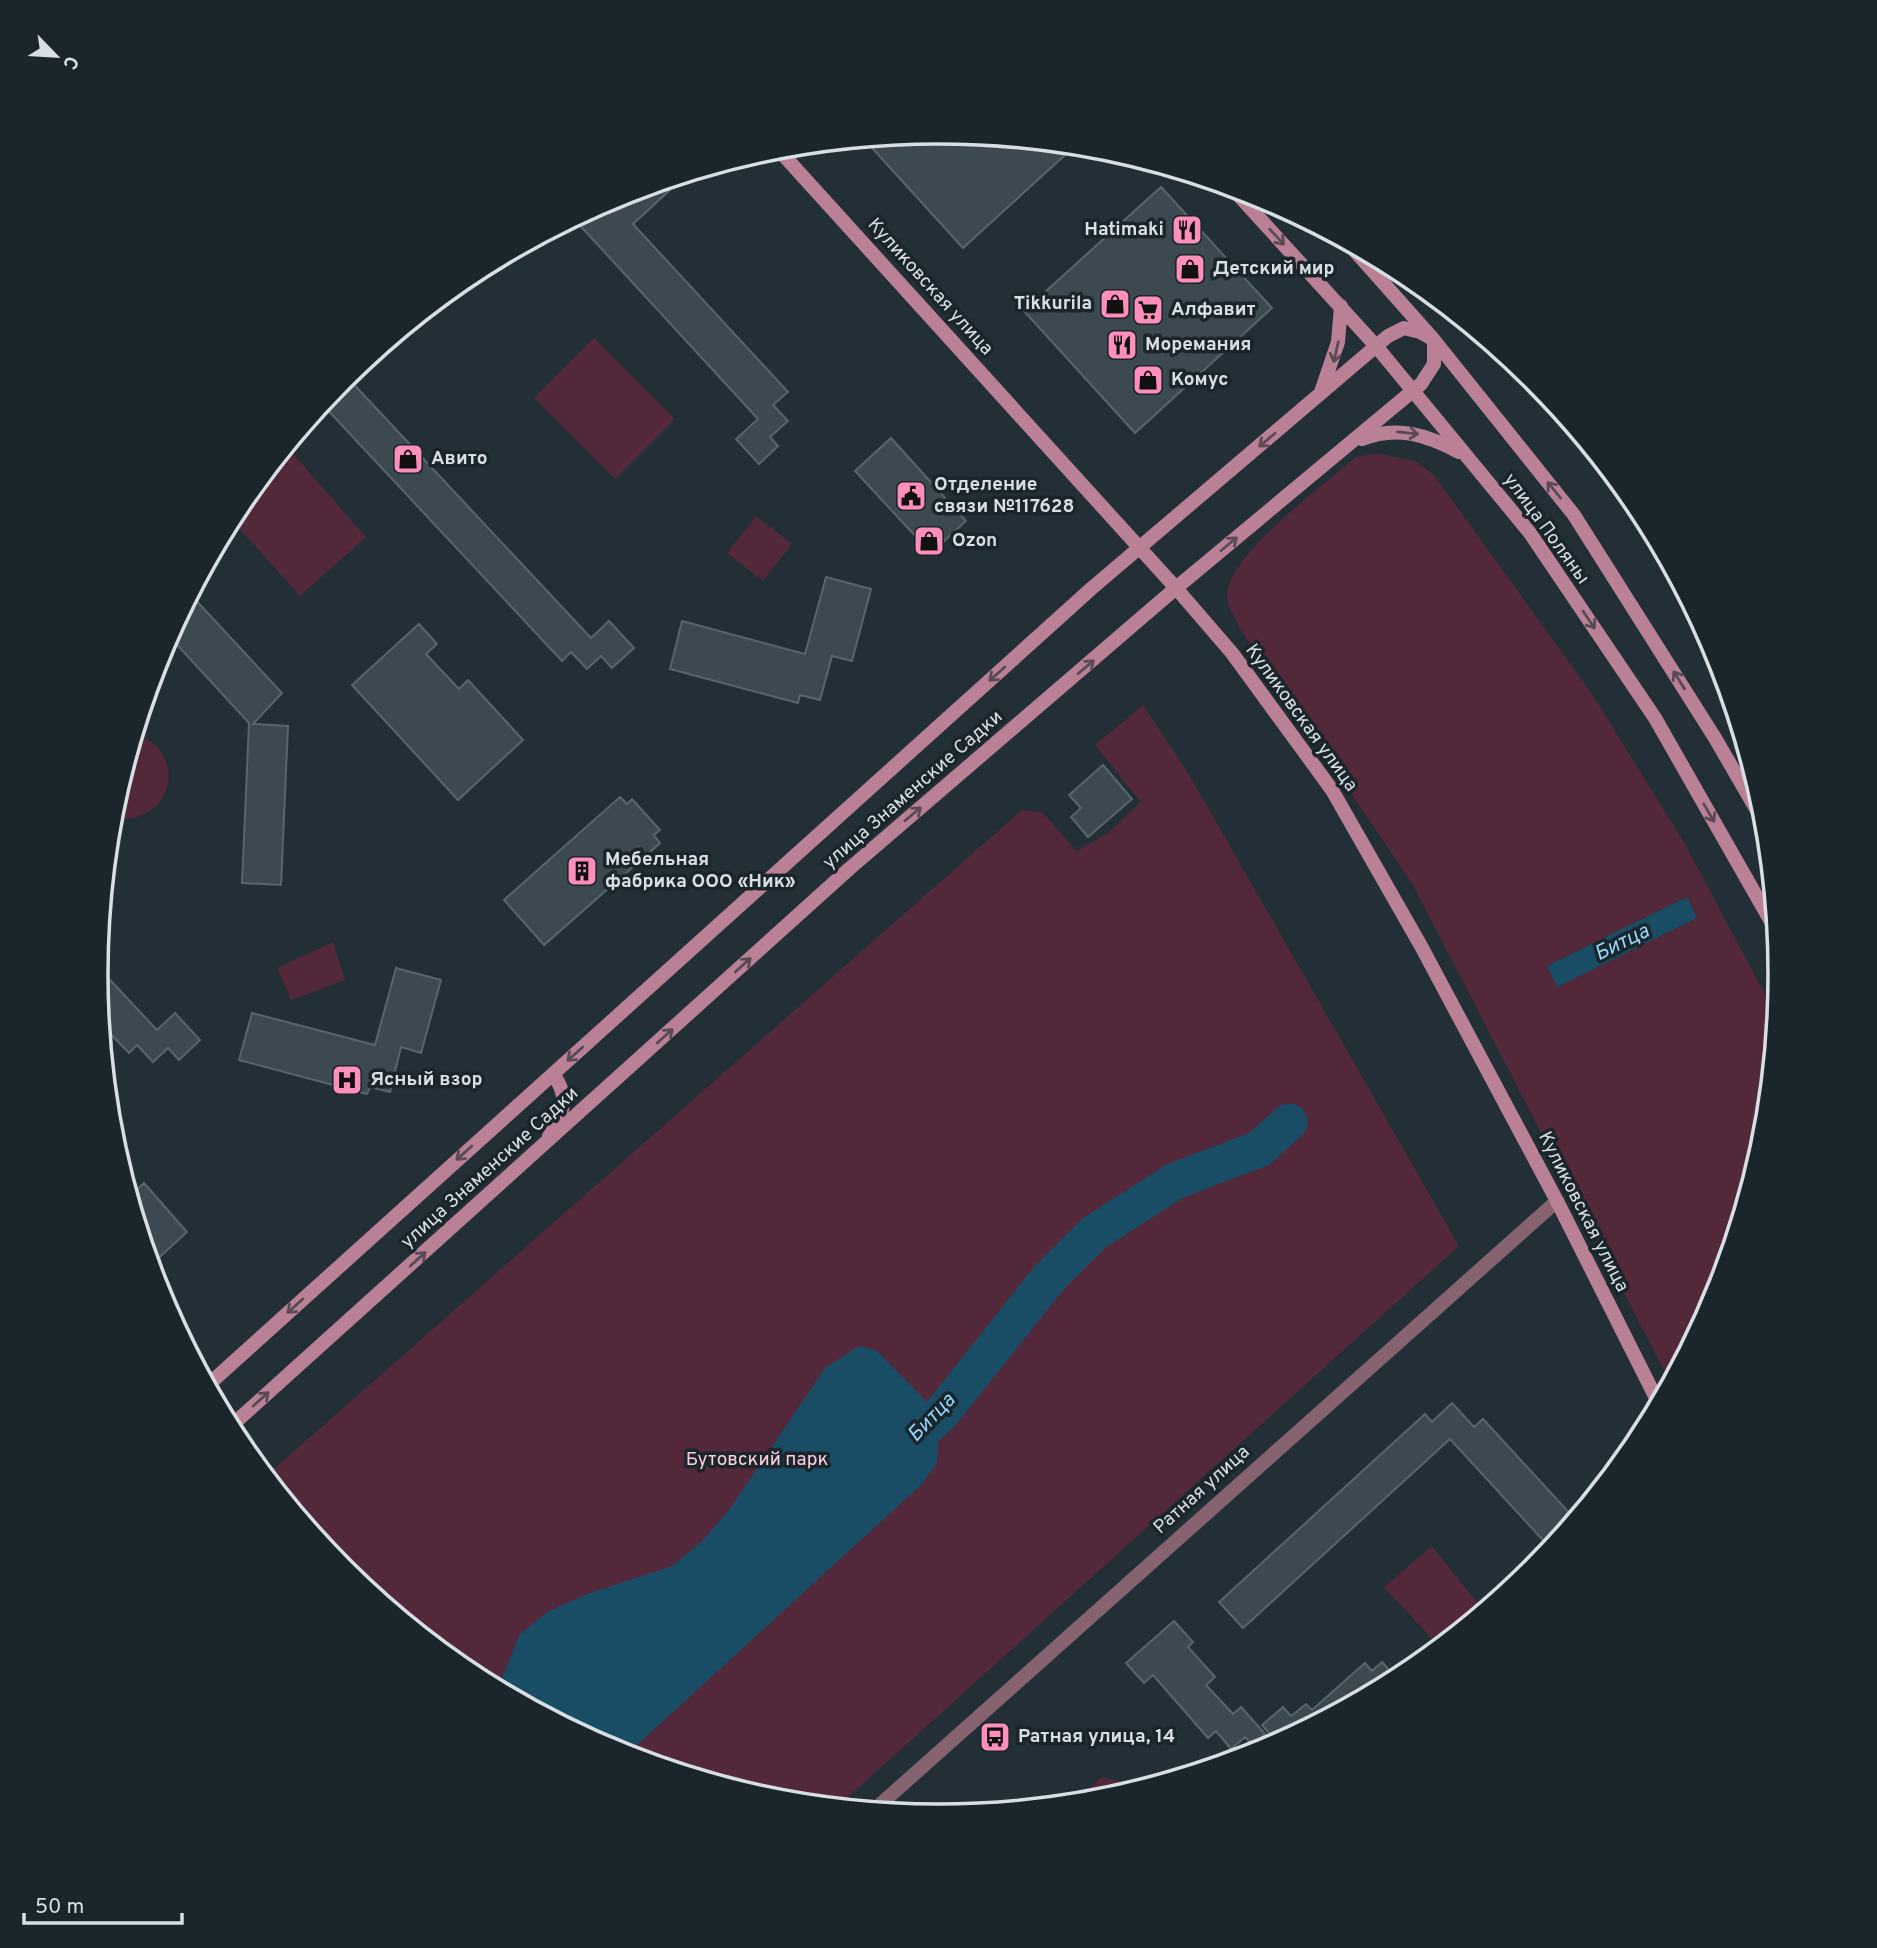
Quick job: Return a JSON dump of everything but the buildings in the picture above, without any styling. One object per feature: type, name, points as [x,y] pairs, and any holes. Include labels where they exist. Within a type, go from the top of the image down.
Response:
[{"type":"street","name":"Куликовская улица","points":[[786,158],[1176,587],[1232,653],[1332,790],[1421,946],[1557,1201],[1654,1394]]},
{"type":"street","name":"улица Поляны","points":[[1246,203],[1376,346],[1530,533],[1655,718],[1766,913]]},
{"type":"street","name":"улица Поляны","points":[[1364,262],[1434,340],[1574,515],[1715,738],[1749,797]]},
{"type":"street","points":[[1320,396],[1339,342],[1340,306]]},
{"type":"street","name":"улица Знаменские Садки","points":[[215,1379],[1139,547],[1376,346],[1404,327],[1434,340],[1434,364],[1414,391],[1176,587],[849,869],[238,1419]]},
{"type":"street","points":[[1348,445],[1380,432],[1411,432],[1432,438],[1466,455]]},
{"type":"street","points":[[541,1148],[556,1125],[563,1106],[564,1088],[553,1074]]},
{"type":"street","name":"Ратная улица","points":[[883,1802],[1557,1201]]},
{"type":"green space","points":[[594,338],[675,419],[615,479],[534,398]]},
{"type":"green space","points":[[293,453],[366,537],[300,596],[239,528]]},
{"type":"green space","points":[[1375,453],[1415,461],[1434,475],[1592,694],[1685,844],[1768,1000],[1753,1136],[1740,1189],[1705,1292],[1666,1373],[1413,885],[1242,632],[1229,606],[1227,597],[1231,581],[1242,562],[1301,502],[1356,457]],"holes":[[[1687,897],[1697,918],[1557,987],[1547,966]]]},
{"type":"green space","points":[[756,516],[792,544],[763,581],[727,553]]},
{"type":"green space","name":"Бутовский парк","points":[[1143,705],[1188,773],[1459,1246],[846,1799],[777,1788],[672,1760],[571,1718],[523,1693],[477,1664],[391,1598],[352,1561],[314,1521],[273,1470],[1022,810],[1042,812],[1077,851],[1108,833],[1141,802],[1095,745]]},
{"type":"green space","points":[[143,738],[152,742],[163,755],[168,770],[168,785],[162,799],[150,810],[134,818],[123,818]]},
{"type":"green space","points":[[333,942],[345,980],[291,1000],[277,968]]},
{"type":"green space","points":[[1432,1546],[1478,1604],[1433,1640],[1384,1587]]},
{"type":"green space","points":[[1102,1777],[1125,1782],[1100,1788],[1087,1790]]},
{"type":"water","points":[[1687,897],[1697,918],[1557,987],[1547,966]]},
{"type":"water","points":[[859,1346],[876,1350],[940,1415],[937,1463],[922,1484],[635,1746],[571,1718],[502,1680],[519,1635],[549,1611],[587,1594],[672,1566],[701,1542],[729,1510],[825,1368]]},
{"type":"waterway","name":"Битца","points":[[904,1447],[940,1415],[1049,1278],[1094,1233],[1175,1181],[1259,1149],[1289,1122]]},
{"type":"place","name":"Hatimaki","points":[[1187,230]]},
{"type":"place","name":"Детский мир","points":[[1190,269]]},
{"type":"place","name":"Tikkurila","points":[[1115,304]]},
{"type":"place","name":"Алфавит","points":[[1148,310]]},
{"type":"place","name":"Моремания","points":[[1122,345]]},
{"type":"place","name":"Комус","points":[[1148,380]]},
{"type":"place","name":"Авито","points":[[408,459]]},
{"type":"place","name":"Отделение связи №117628","points":[[911,496]]},
{"type":"place","name":"Ozon","points":[[929,541]]},
{"type":"place","name":"Мебельная фабрика ООО «Ник»","points":[[582,871]]},
{"type":"place","name":"Ясный взор","points":[[347,1080]]},
{"type":"place","name":"Ратная улица, 14","points":[[995,1737]]}]
